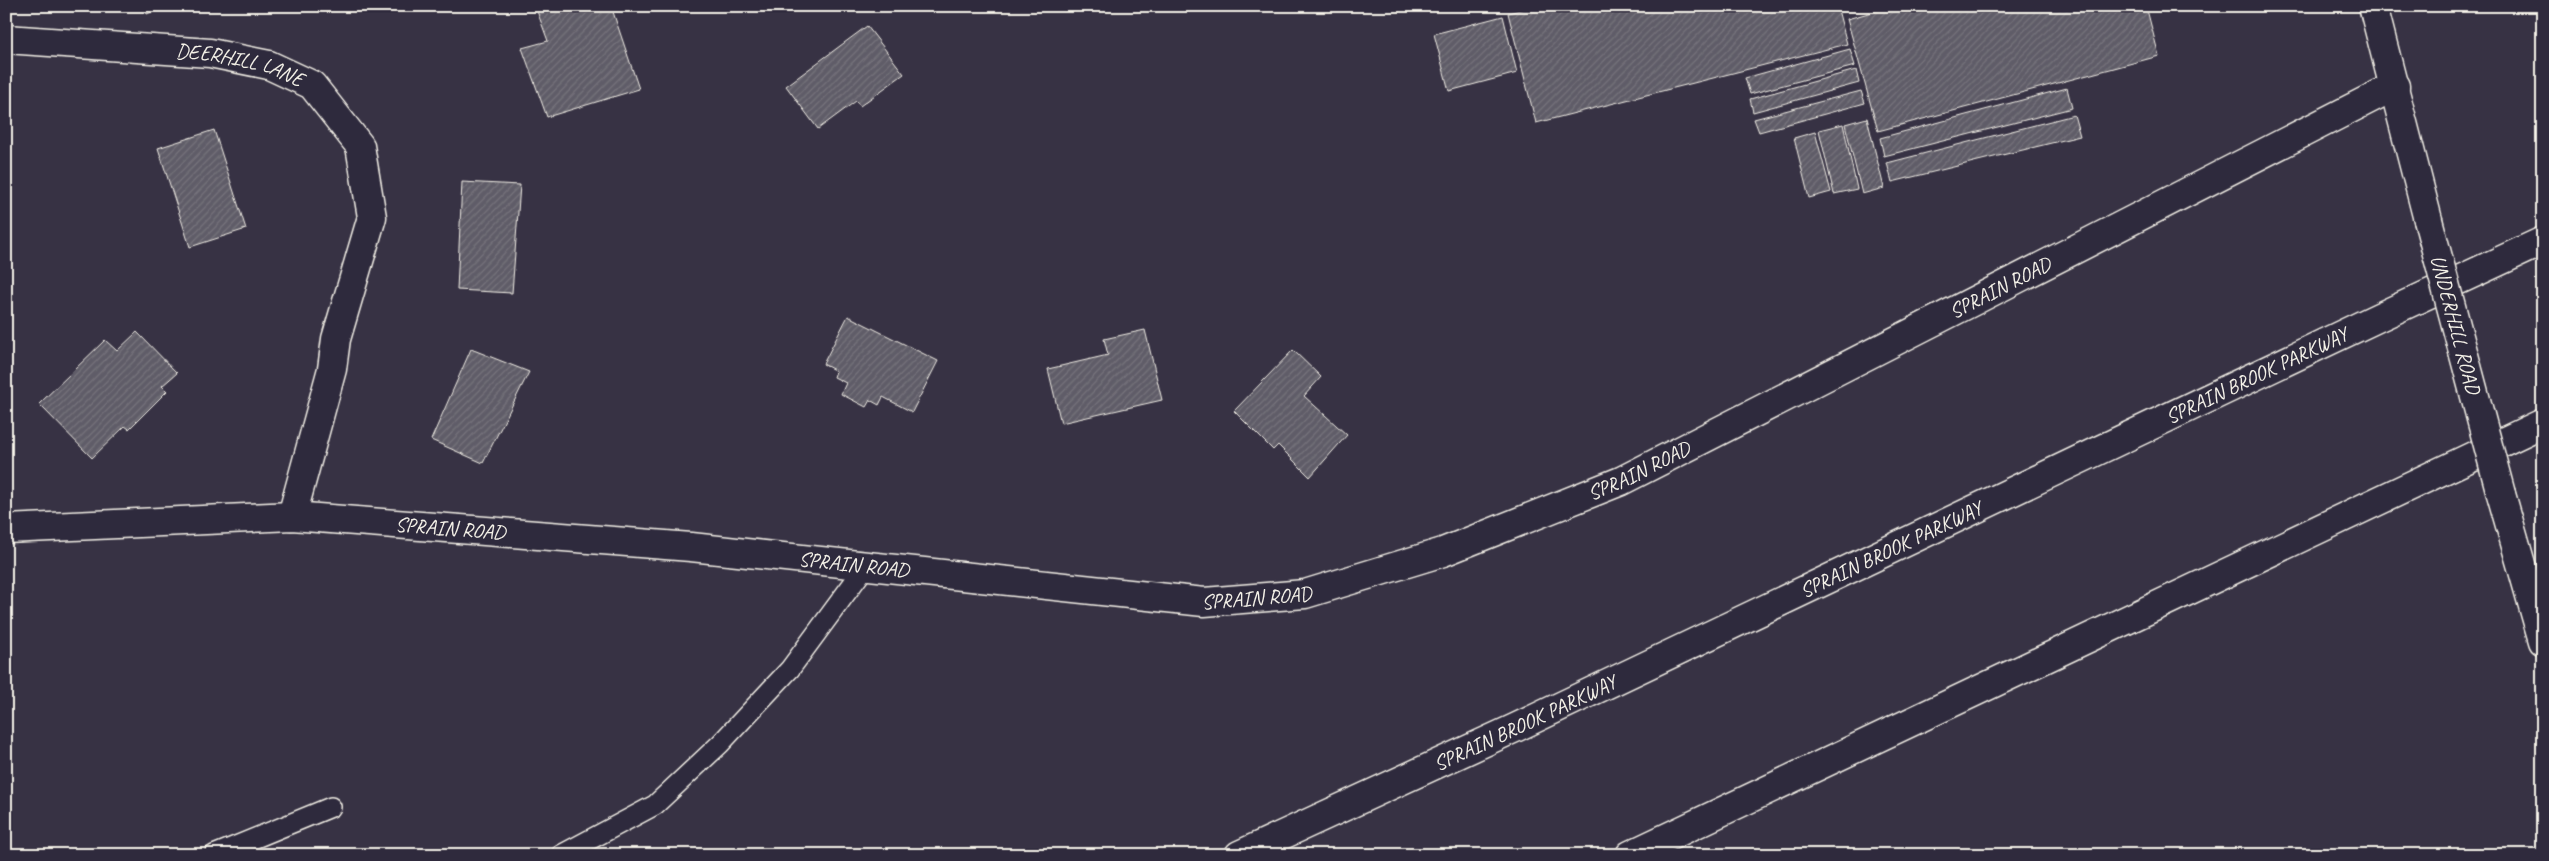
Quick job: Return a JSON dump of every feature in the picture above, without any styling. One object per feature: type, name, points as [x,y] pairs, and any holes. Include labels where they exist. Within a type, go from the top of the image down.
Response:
[{"type":"main road","name":"UNDERHILL ROAD","points":[[2373,6],[2501,494],[2543,641]]},
{"type":"main road","name":"DEERHILL LANE","points":[[6,39],[210,53],[269,65],[312,85],[360,146],[372,217],[336,339],[332,369],[292,516]]},
{"type":"main road","name":"SPRAIN ROAD","points":[[6,529],[292,516],[690,547],[1204,602],[1305,594],[1443,552],[1621,481],[2395,86]]},
{"type":"main road","name":"SPRAIN BROOK PARKWAY","points":[[1239,855],[1515,728],[2370,321],[2543,241]]},
{"type":"main road","points":[[1630,855],[2543,423]]},
{"type":"lane","points":[[561,855],[655,805],[720,744],[790,669],[866,566]]},
{"type":"lane","points":[[214,855],[331,807]]},
{"type":"building","points":[[144,6],[165,6],[147,14]]},
{"type":"building","points":[[556,6],[611,6],[639,89],[547,117],[522,48],[548,41],[537,11]]},
{"type":"building","points":[[1536,6],[1837,6],[1847,44],[1536,123],[1508,13]]},
{"type":"building","points":[[1894,6],[2146,6],[2159,56],[1878,131],[1847,19]]},
{"type":"building","points":[[1503,16],[1517,73],[1449,91],[1434,34]]},
{"type":"building","points":[[867,26],[904,74],[860,106],[856,101],[818,129],[786,86]]},
{"type":"building","points":[[1850,49],[1855,66],[1750,94],[1745,78]]},
{"type":"building","points":[[1856,70],[1859,83],[1753,112],[1750,99]]},
{"type":"building","points":[[2067,88],[2072,108],[1884,156],[1880,138]]},
{"type":"building","points":[[1861,91],[1865,103],[1759,132],[1754,119]]},
{"type":"building","points":[[2074,115],[2080,136],[1892,182],[1887,163]]},
{"type":"building","points":[[1867,118],[1884,188],[1862,194],[1845,124]]},
{"type":"building","points":[[1843,124],[1857,189],[1834,194],[1819,130]]},
{"type":"building","points":[[214,130],[246,229],[190,247],[158,148]]},
{"type":"building","points":[[1815,132],[1831,192],[1809,198],[1794,138]]},
{"type":"building","points":[[462,182],[520,185],[512,293],[457,290]]},
{"type":"building","points":[[848,316],[938,361],[912,412],[883,397],[879,405],[870,400],[866,407],[841,394],[846,383],[834,377],[836,371],[823,364]]},
{"type":"building","points":[[1145,330],[1162,400],[1061,423],[1048,369],[1108,355],[1104,339]]},
{"type":"building","points":[[137,332],[177,373],[162,386],[167,391],[129,429],[125,426],[92,458],[39,404],[105,340],[117,351]]},
{"type":"building","points":[[471,349],[529,372],[483,463],[431,440]]},
{"type":"building","points":[[1293,350],[1321,377],[1304,396],[1347,435],[1310,477],[1278,445],[1273,450],[1234,411]]}]
